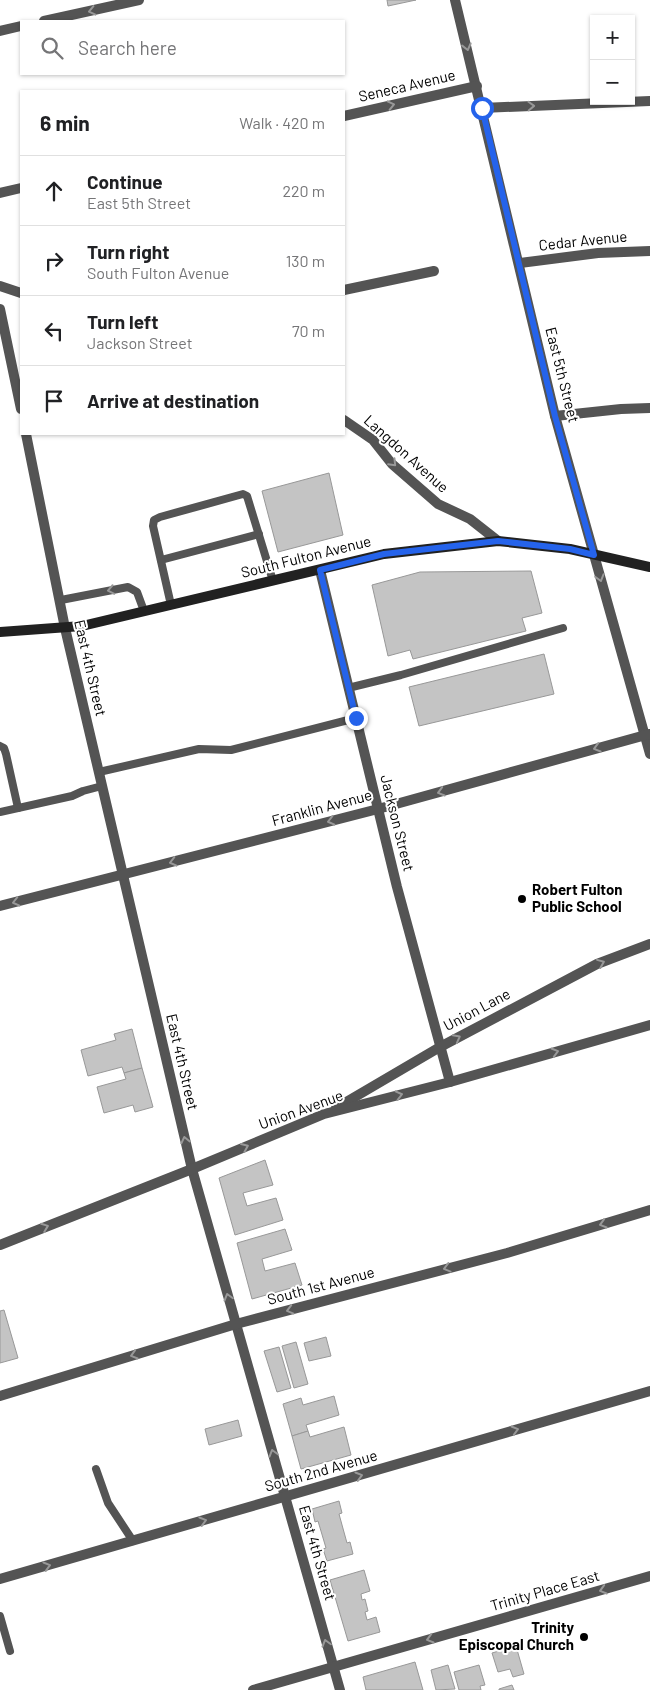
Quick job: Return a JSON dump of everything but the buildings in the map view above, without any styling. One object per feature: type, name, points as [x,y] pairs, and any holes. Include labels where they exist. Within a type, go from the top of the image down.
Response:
[{"type":"main road","name":"South Fulton Avenue","points":[[0,632],[82,626],[384,554],[498,541],[570,549],[650,567]]},
{"type":"street","points":[[49,20],[139,0]]},
{"type":"street","name":"East 5th Street","points":[[455,0],[520,263],[555,416],[647,734],[650,754]]},
{"type":"street","points":[[0,31],[20,26]]},
{"type":"street","name":"Seneca Avenue","points":[[345,116],[477,86]]},
{"type":"street","points":[[482,108],[650,100]]},
{"type":"street","points":[[0,192],[20,188]]},
{"type":"street","name":"Cedar Avenue","points":[[520,263],[598,252],[650,251]]},
{"type":"street","points":[[345,290],[434,271]]},
{"type":"street","points":[[0,286],[20,293]]},
{"type":"street","points":[[0,309],[20,404]]},
{"type":"street","points":[[555,416],[650,408]]},
{"type":"street","name":"Langdon Avenue","points":[[345,421],[373,440],[392,464],[438,504],[470,519],[498,541]]},
{"type":"street","name":"East 4th Street","points":[[26,435],[66,628],[192,1169],[340,1690]]},
{"type":"street","name":"Jackson Street","points":[[320,570],[397,887],[450,1082]]},
{"type":"street","name":"Franklin Avenue","points":[[0,906],[378,809],[647,734]]},
{"type":"street","name":"Union Lane","points":[[324,1114],[440,1047],[597,964],[650,944]]},
{"type":"street","name":"Union Avenue","points":[[0,1245],[192,1169],[324,1114],[450,1082],[650,1025]]},
{"type":"street","name":"South 1st Avenue","points":[[0,1396],[236,1324],[507,1253],[650,1210]]},
{"type":"street","name":"South 2nd Avenue","points":[[0,1579],[650,1391]]},
{"type":"street","name":"Trinity Place East","points":[[253,1690],[650,1576]]},
{"type":"lane","points":[[172,605],[153,526],[154,520],[243,494],[247,496],[273,581]]},
{"type":"lane","points":[[161,560],[259,534]]},
{"type":"lane","points":[[60,600],[128,587],[137,592],[144,612]]},
{"type":"lane","points":[[348,688],[401,675],[563,628]]},
{"type":"lane","points":[[99,772],[199,749],[231,750],[356,718]]},
{"type":"lane","points":[[0,746],[4,748],[6,754],[18,808]]},
{"type":"lane","points":[[0,812],[72,796],[102,786]]},
{"type":"lane","points":[[96,1469],[108,1503],[133,1541]]},
{"type":"lane","points":[[0,1616],[10,1652]]},
{"type":"place","name":"Robert Fulton Public School","points":[[522,899]]},
{"type":"place","name":"Trinity Episcopal Church","points":[[584,1637]]},
{"type":"route","points":[[356,718],[320,570],[384,554],[498,541],[570,549],[594,555],[555,416],[482,108]]}]
